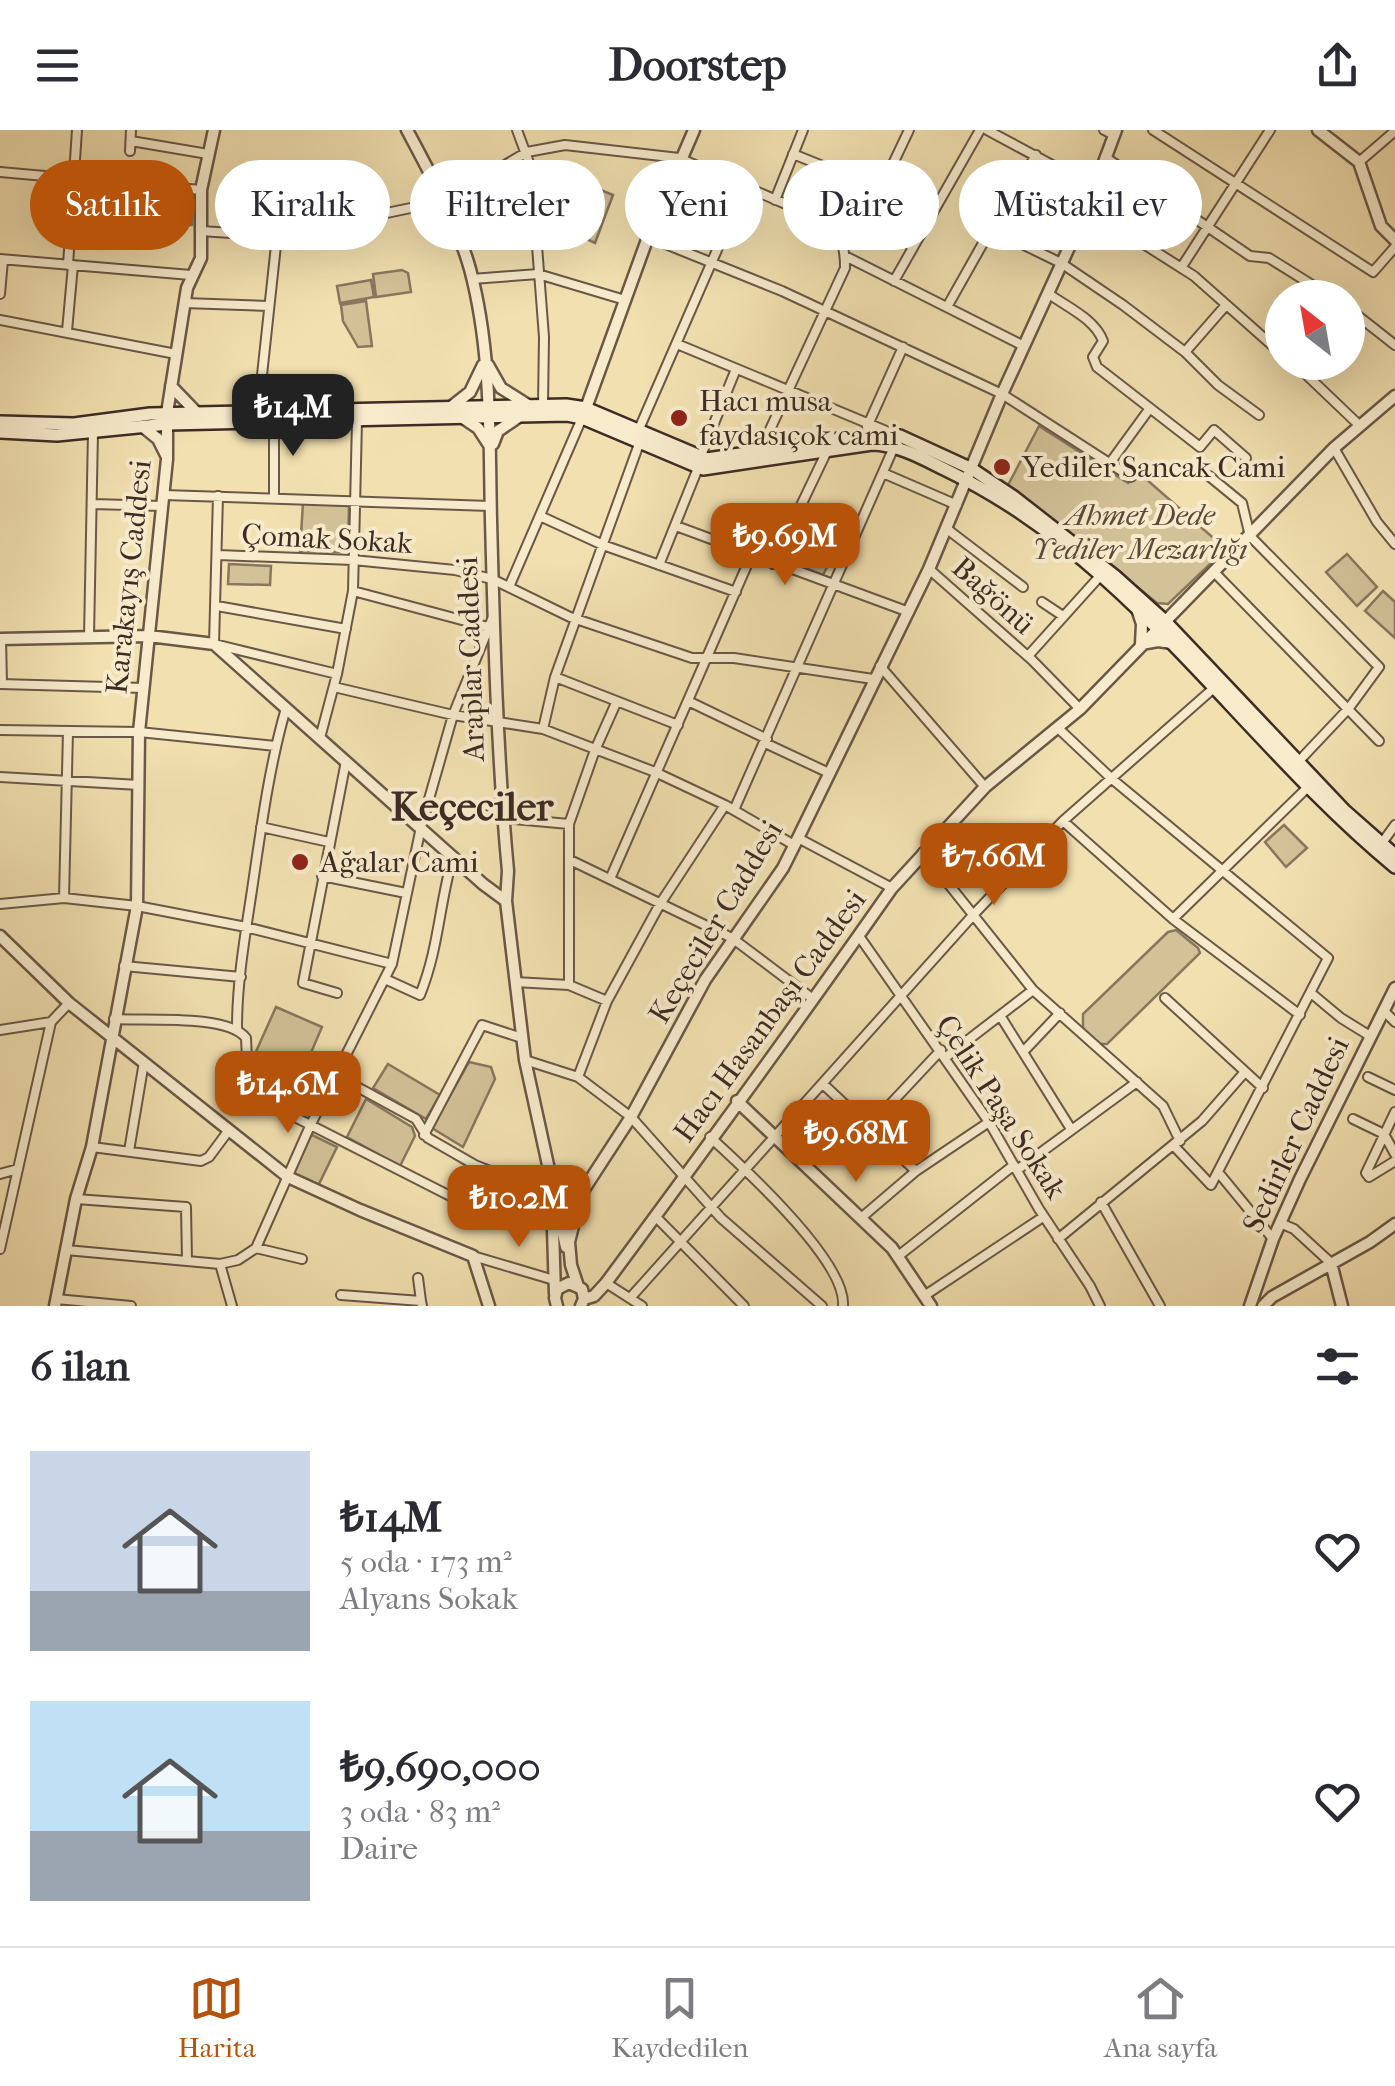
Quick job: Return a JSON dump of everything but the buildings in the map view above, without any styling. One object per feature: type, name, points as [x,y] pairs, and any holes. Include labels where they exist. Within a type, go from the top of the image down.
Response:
[{"type":"main road","points":[[531,409],[567,415],[584,413],[640,444],[699,463],[897,442]]},
{"type":"main road","points":[[0,432],[93,432],[198,414],[531,409],[584,413],[639,430],[699,463],[866,429],[885,433],[1014,496],[1160,623],[1345,811],[1395,854]]},
{"type":"main road","points":[[0,422],[56,425],[167,419],[357,421],[456,412]]},
{"type":"main road","points":[[970,475],[1160,623],[1173,643],[1310,786],[1395,866]]},
{"type":"street","points":[[75,160],[77,130]]},
{"type":"street","points":[[131,130],[130,146],[208,154]]},
{"type":"street","name":"Karakayış Caddesi","points":[[55,1302],[76,1199],[92,1146],[137,906],[139,732],[167,459],[167,419],[184,303],[191,275],[201,258],[201,190],[214,130]]},
{"type":"street","name":"Araplar Caddesi","points":[[408,130],[423,160]]},
{"type":"street","points":[[492,450],[498,431],[531,409],[544,336],[531,168],[517,130]]},
{"type":"street","points":[[680,158],[694,130]]},
{"type":"street","points":[[775,200],[802,130]]},
{"type":"street","points":[[895,160],[909,130]]},
{"type":"street","points":[[939,204],[984,130],[1045,160]]},
{"type":"street","points":[[1153,130],[1372,272],[1395,243],[1381,226],[1358,162],[1318,130]]},
{"type":"street","points":[[1180,268],[1270,130]]},
{"type":"street","points":[[1358,162],[1395,131]]},
{"type":"street","name":"Keçeciler Caddesi","points":[[1105,160],[1112,132]]},
{"type":"street","points":[[513,160],[527,152],[565,145],[684,160]]},
{"type":"street","points":[[793,154],[808,160]]},
{"type":"street","points":[[1033,160],[1036,155]]},
{"type":"street","points":[[1106,157],[1250,256],[1269,258],[1304,280]]},
{"type":"street","points":[[0,172],[30,174]]},
{"type":"street","points":[[195,189],[201,190]]},
{"type":"street","points":[[760,451],[846,268],[844,247],[834,227],[763,195]]},
{"type":"street","points":[[947,308],[991,230],[1062,264],[1123,304],[1185,352],[1218,385],[1259,414]]},
{"type":"street","points":[[202,231],[215,232]]},
{"type":"street","points":[[67,331],[71,250]]},
{"type":"street","points":[[258,412],[275,250]]},
{"type":"street","name":"Araplar Caddesi","points":[[462,250],[472,278],[490,411],[492,579],[508,871],[506,901],[525,1060],[570,1265]]},
{"type":"street","points":[[509,587],[584,413],[643,250]]},
{"type":"street","points":[[680,250],[825,311],[1002,394],[1131,477]]},
{"type":"street","points":[[639,430],[718,250]]},
{"type":"street","points":[[894,281],[911,250]]},
{"type":"street","name":"Keçeciler Caddesi","points":[[583,1302],[570,1265],[569,1242],[580,1194],[630,1118],[705,980],[783,868],[929,569],[1002,394],[1068,250]]},
{"type":"street","points":[[1152,250],[1194,276],[1265,339]]},
{"type":"street","points":[[845,256],[1024,346]]},
{"type":"street","points":[[0,294],[2,260],[191,275]]},
{"type":"street","points":[[472,278],[538,274],[624,300]]},
{"type":"street","points":[[1049,294],[1094,325],[1103,341],[1094,362],[1200,447],[1214,430],[1246,458]]},
{"type":"street","points":[[184,303],[269,306]]},
{"type":"street","points":[[1185,352],[1226,305]]},
{"type":"street","points":[[0,320],[176,354]]},
{"type":"street","points":[[1365,321],[1395,345]]},
{"type":"street","points":[[677,344],[788,390],[866,429],[902,347]]},
{"type":"street","points":[[486,360],[502,388],[531,409]]},
{"type":"street","points":[[486,360],[456,412],[478,428],[492,450]]},
{"type":"street","points":[[659,564],[736,369]]},
{"type":"street","points":[[1311,380],[1359,425]]},
{"type":"street","points":[[172,386],[198,414]]},
{"type":"street","name":"Hacı Hasanbaşı Caddesi","points":[[583,1302],[606,1283],[892,888],[924,852],[986,787],[1080,709],[1334,448],[1395,396]]},
{"type":"street","points":[[1110,463],[1150,408]]},
{"type":"street","points":[[320,738],[353,591],[357,421]]},
{"type":"street","points":[[274,422],[274,497]]},
{"type":"street","points":[[142,426],[158,440],[167,459]]},
{"type":"street","points":[[89,637],[93,432]]},
{"type":"street","points":[[578,1076],[607,1001],[660,904],[729,808],[766,741],[897,442]]},
{"type":"street","points":[[544,729],[555,677],[640,444]]},
{"type":"street","points":[[1334,448],[1377,522],[1395,544]]},
{"type":"street","points":[[773,564],[828,450]]},
{"type":"street","points":[[883,474],[957,504],[980,493],[998,498]]},
{"type":"street","points":[[1209,476],[1242,503],[1250,536],[1379,667],[1299,762]]},
{"type":"street","points":[[93,504],[218,496],[490,506]]},
{"type":"street","points":[[214,644],[218,496]]},
{"type":"street","points":[[540,516],[736,592]]},
{"type":"street","points":[[676,526],[908,612]]},
{"type":"street","points":[[946,529],[1023,587]]},
{"type":"street","name":"Çomak Sokak","points":[[218,555],[352,560],[455,570],[492,579],[578,620],[692,658],[708,656],[800,666],[874,679]]},
{"type":"street","points":[[610,879],[751,556]]},
{"type":"street","name":"Bağönü","points":[[929,569],[1028,656],[1080,709]]},
{"type":"street","points":[[1213,570],[1380,741]]},
{"type":"street","name":"Bağönü","points":[[1028,656],[1100,576]]},
{"type":"street","points":[[353,591],[488,627]]},
{"type":"street","name":"Bağönü","points":[[1042,602],[1063,616]]},
{"type":"street","points":[[217,606],[346,628]]},
{"type":"street","points":[[1137,608],[1142,624],[1141,644],[1173,643]]},
{"type":"street","points":[[66,1250],[220,1264],[238,1260],[256,1248],[310,1126],[392,964],[421,827],[452,716],[494,614]]},
{"type":"street","points":[[144,688],[1,684],[0,640],[150,636],[214,644],[337,674]]},
{"type":"street","points":[[214,644],[506,901]]},
{"type":"street","points":[[880,666],[986,787]]},
{"type":"street","points":[[555,677],[678,725]]},
{"type":"street","points":[[334,687],[452,716],[544,729],[656,772],[892,888]]},
{"type":"street","points":[[631,1296],[975,913],[1063,822],[1215,687]]},
{"type":"street","points":[[688,701],[828,773]]},
{"type":"street","points":[[569,985],[568,824],[616,703]]},
{"type":"street","points":[[237,1028],[246,927],[261,827],[286,708]]},
{"type":"street","points":[[924,852],[1033,990],[1163,1106],[1177,1144],[1211,1185],[1328,958],[1112,779],[1059,729]]},
{"type":"street","points":[[0,730],[139,732],[275,746]]},
{"type":"street","points":[[64,898],[68,732]]},
{"type":"street","points":[[337,993],[303,983],[346,761]]},
{"type":"street","points":[[0,777],[139,785]]},
{"type":"street","points":[[1173,919],[1310,786]]},
{"type":"street","points":[[429,806],[568,824]]},
{"type":"street","points":[[1063,822],[1173,919],[1300,1014]]},
{"type":"street","points":[[1382,844],[1395,825]]},
{"type":"street","points":[[261,827],[329,842]]},
{"type":"street","points":[[384,979],[420,995],[438,946],[439,916],[453,856]]},
{"type":"street","points":[[570,860],[732,938],[813,999]]},
{"type":"street","points":[[483,884],[499,881],[508,871]]},
{"type":"street","points":[[322,876],[406,893]]},
{"type":"street","points":[[0,904],[64,898],[137,906],[246,927],[392,964]]},
{"type":"street","points":[[0,936],[70,1003],[288,1177],[473,1256],[554,1280]]},
{"type":"street","name":"Çelik Paşa Sokak","points":[[858,936],[990,1122],[1100,1306]]},
{"type":"street","points":[[124,966],[241,977]]},
{"type":"street","points":[[515,982],[569,985],[607,1001]]},
{"type":"street","name":"Sedirler Caddesi","points":[[1250,1306],[1273,1238],[1395,988]]},
{"type":"street","points":[[870,1128],[944,1054],[1033,990]]},
{"type":"street","points":[[1311,993],[1370,1036]]},
{"type":"street","points":[[1165,998],[1263,1088]]},
{"type":"street","points":[[0,1249],[51,1022],[70,1003]]},
{"type":"street","points":[[1384,1011],[1395,1022]]},
{"type":"street","points":[[1022,1052],[1060,1014]]},
{"type":"street","points":[[1001,1016],[1071,1129]]},
{"type":"street","points":[[114,1019],[211,1022],[237,1028],[246,1038],[248,1059],[240,1094],[281,1110],[458,1200],[475,1165]]},
{"type":"street","points":[[0,1030],[51,1022]]},
{"type":"street","points":[[424,1134],[482,1025],[522,1038]]},
{"type":"street","points":[[525,1060],[578,1076],[630,1118],[710,1206],[822,1306]]},
{"type":"street","points":[[130,1151],[144,1062]]},
{"type":"street","points":[[1058,1239],[1177,1144],[1244,1073]]},
{"type":"street","points":[[337,1076],[416,1119],[424,1134],[475,1165],[566,1202],[580,1194]]},
{"type":"street","points":[[1368,1077],[1395,1090]]},
{"type":"street","points":[[898,1257],[1138,1082]]},
{"type":"street","points":[[823,1084],[916,1171]]},
{"type":"street","points":[[737,1101],[861,1218],[898,1257],[928,1301],[1044,1216]]},
{"type":"street","points":[[1353,1120],[1384,1134],[1395,1157],[1369,1177],[1366,1173],[1384,1134],[1395,1112]]},
{"type":"street","points":[[861,1218],[916,1171],[990,1122]]},
{"type":"street","points":[[92,1146],[201,1161],[209,1157],[229,1130]]},
{"type":"street","points":[[710,1137],[804,1231],[840,1286],[843,1306]]},
{"type":"street","points":[[0,1174],[18,1169]]},
{"type":"street","points":[[1218,1172],[1273,1238]]},
{"type":"street","points":[[553,1256],[560,1225],[580,1194]]},
{"type":"street","name":"Araplar Caddesi","points":[[552,1196],[556,1300]]},
{"type":"street","points":[[76,1199],[186,1208],[187,1261]]},
{"type":"street","points":[[1101,1202],[1160,1306]]},
{"type":"street","points":[[655,1216],[738,1304]]},
{"type":"street","points":[[1280,1223],[1294,1230],[1331,1263],[1342,1306]]},
{"type":"street","points":[[1256,1291],[1268,1302],[1395,1224]]},
{"type":"street","points":[[256,1248],[302,1259]]},
{"type":"street","points":[[473,1256],[489,1306]]},
{"type":"street","points":[[220,1264],[232,1306]]},
{"type":"street","points":[[341,1296],[421,1304],[418,1278]]},
{"type":"street","points":[[606,1283],[642,1306]]},
{"type":"street","points":[[556,1300],[564,1284],[578,1286]]},
{"type":"street","points":[[55,1302],[132,1306]]},
{"type":"green space","points":[[605,192],[613,195],[605,216]]},
{"type":"green space","points":[[402,270],[408,273],[411,292],[376,297],[373,274]]},
{"type":"green space","points":[[371,280],[374,297],[340,303],[337,286]]},
{"type":"green space","points":[[366,301],[372,346],[358,347],[343,321],[341,305]]},
{"type":"green space","name":"Ahmet Dede Yediler Mezarlığı","points":[[1039,426],[1128,483],[1135,478],[1146,479],[1226,549],[1168,604],[1157,603],[1058,523],[1006,489]]},
{"type":"green space","points":[[303,503],[349,506],[348,548],[343,552],[300,551]]},
{"type":"green space","points":[[807,509],[843,526],[845,532],[823,575],[784,560]]},
{"type":"green space","points":[[1347,554],[1377,587],[1357,606],[1326,572]]},
{"type":"green space","points":[[229,564],[271,566],[270,585],[228,584]]},
{"type":"green space","points":[[1383,591],[1395,602],[1395,638],[1365,611]]},
{"type":"green space","points":[[1284,825],[1307,848],[1286,867],[1265,842]]},
{"type":"green space","points":[[1176,930],[1200,953],[1107,1044],[1097,1044],[1083,1028],[1083,1014],[1168,932]]},
{"type":"green space","points":[[276,1007],[322,1027],[301,1076],[254,1056]]},
{"type":"green space","points":[[469,1062],[491,1067],[495,1079],[463,1147],[432,1128]]},
{"type":"green space","points":[[388,1064],[440,1095],[426,1119],[373,1088]]},
{"type":"green space","points":[[366,1099],[412,1127],[415,1136],[400,1166],[347,1137]]},
{"type":"green space","points":[[310,1134],[337,1147],[318,1186],[292,1173]]},
{"type":"place","name":"Hacı musa faydasıçok cami","points":[[679,418]]},
{"type":"place","name":"Yediler Sancak Cami","points":[[1002,467]]},
{"type":"place","name":"Ağalar Cami","points":[[300,862]]},
{"type":"district","name":"Keçeciler","points":[[472,807]]}]
